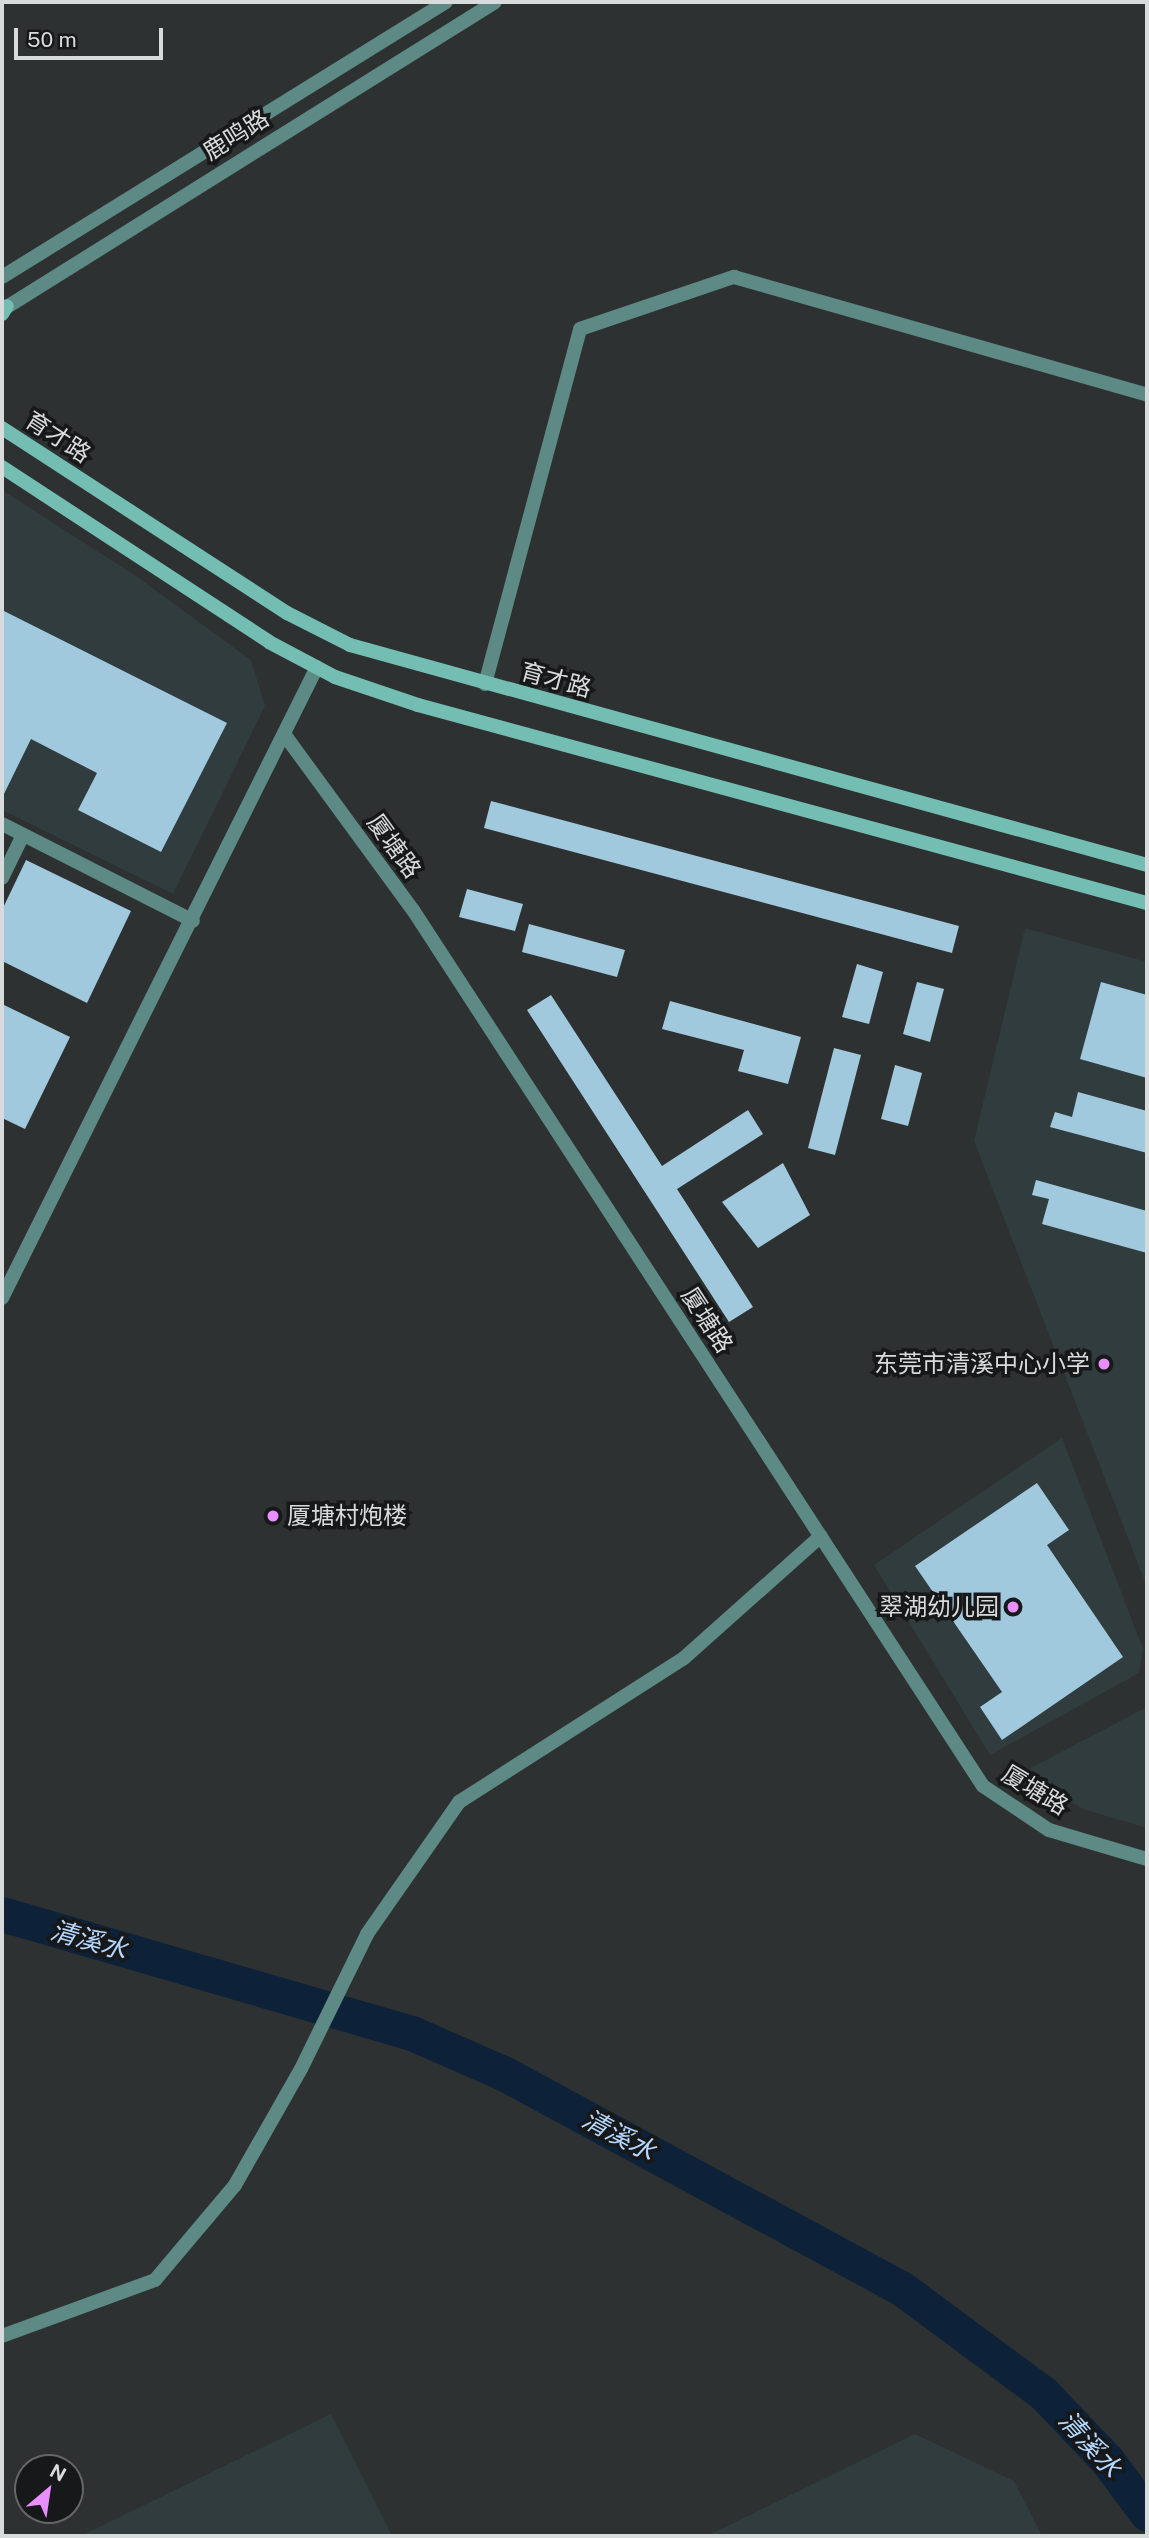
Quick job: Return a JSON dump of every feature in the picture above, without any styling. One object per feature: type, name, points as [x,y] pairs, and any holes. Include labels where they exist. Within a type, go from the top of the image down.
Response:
[{"type":"main road","name":"育才路","points":[[4,428],[287,612],[350,645],[1147,865]]},
{"type":"main road","points":[[2,467],[269,642],[317,667],[418,705],[1147,903]]},
{"type":"street","name":"鹿鸣路","points":[[2,276],[446,2]]},
{"type":"street","name":"鹿鸣路","points":[[4,310],[495,2]]},
{"type":"street","points":[[485,684],[580,329],[734,277],[1147,394]]},
{"type":"street","points":[[2,1298],[193,921],[317,667]]},
{"type":"street","name":"厦塘路","points":[[284,734],[413,910],[983,1786],[1049,1830],[1147,1859]]},
{"type":"street","points":[[2,824],[193,921]]},
{"type":"street","points":[[2,878],[23,835]]},
{"type":"street","points":[[2,2336],[155,2280],[235,2185],[301,2069],[354,1957],[459,1802],[684,1658],[821,1536]]},
{"type":"shaded area","points":[[2,490],[136,576],[251,660],[265,706],[173,894],[2,810]]},
{"type":"shaded area","name":"东莞市清溪中心小学","points":[[1025,928],[1147,962],[1147,1587],[974,1141]]},
{"type":"shaded area","name":"翠湖幼儿园","points":[[1062,1438],[1143,1649],[1139,1673],[990,1755],[874,1565]]},
{"type":"shaded area","points":[[1147,1707],[1147,1828],[1083,1809],[1023,1772]]},
{"type":"shaded area","points":[[331,2414],[392,2536],[81,2536]]},
{"type":"shaded area","points":[[915,2434],[1014,2481],[1042,2536],[707,2536]]},
{"type":"building","points":[[2,610],[227,723],[161,852],[78,810],[97,773],[31,739],[2,798]]},
{"type":"building","points":[[491,801],[959,926],[952,953],[484,828]]},
{"type":"building","points":[[26,860],[131,911],[87,1003],[2,961],[2,910]]},
{"type":"building","points":[[467,889],[523,904],[515,931],[459,917]]},
{"type":"building","points":[[529,924],[625,950],[617,977],[522,952]]},
{"type":"building","points":[[857,964],[883,972],[869,1024],[842,1017]]},
{"type":"building","points":[[917,982],[944,989],[930,1042],[903,1034]]},
{"type":"building","points":[[1101,982],[1147,995],[1147,1078],[1080,1059]]},
{"type":"building","points":[[551,995],[662,1166],[748,1110],[763,1134],[677,1189],[753,1307],[729,1322],[527,1010]]},
{"type":"building","points":[[670,1001],[801,1037],[788,1084],[738,1071],[744,1050],[662,1029]]},
{"type":"building","points":[[2,1004],[70,1037],[25,1129],[2,1118]]},
{"type":"building","points":[[834,1048],[861,1055],[835,1155],[808,1148]]},
{"type":"building","points":[[895,1065],[922,1073],[908,1126],[881,1119]]},
{"type":"building","points":[[1078,1092],[1147,1111],[1147,1153],[1050,1127],[1055,1112],[1072,1117]]},
{"type":"building","points":[[783,1163],[810,1215],[758,1248],[722,1202]]},
{"type":"building","points":[[1036,1180],[1147,1211],[1147,1253],[1042,1224],[1049,1199],[1032,1195]]},
{"type":"building","points":[[1037,1483],[1069,1530],[1047,1545],[1123,1657],[1002,1740],[980,1707],[1002,1692],[915,1566]]},
{"type":"waterway","name":"清溪水","points":[[2,1914],[414,2034],[505,2074],[901,2288],[1044,2394],[1107,2460],[1147,2514]]},
{"type":"place","name":"东莞市清溪中心小学","points":[[1104,1364]]},
{"type":"place","name":"厦塘村炮楼","points":[[273,1516]]},
{"type":"place","name":"翠湖幼儿园","points":[[1013,1607]]}]
